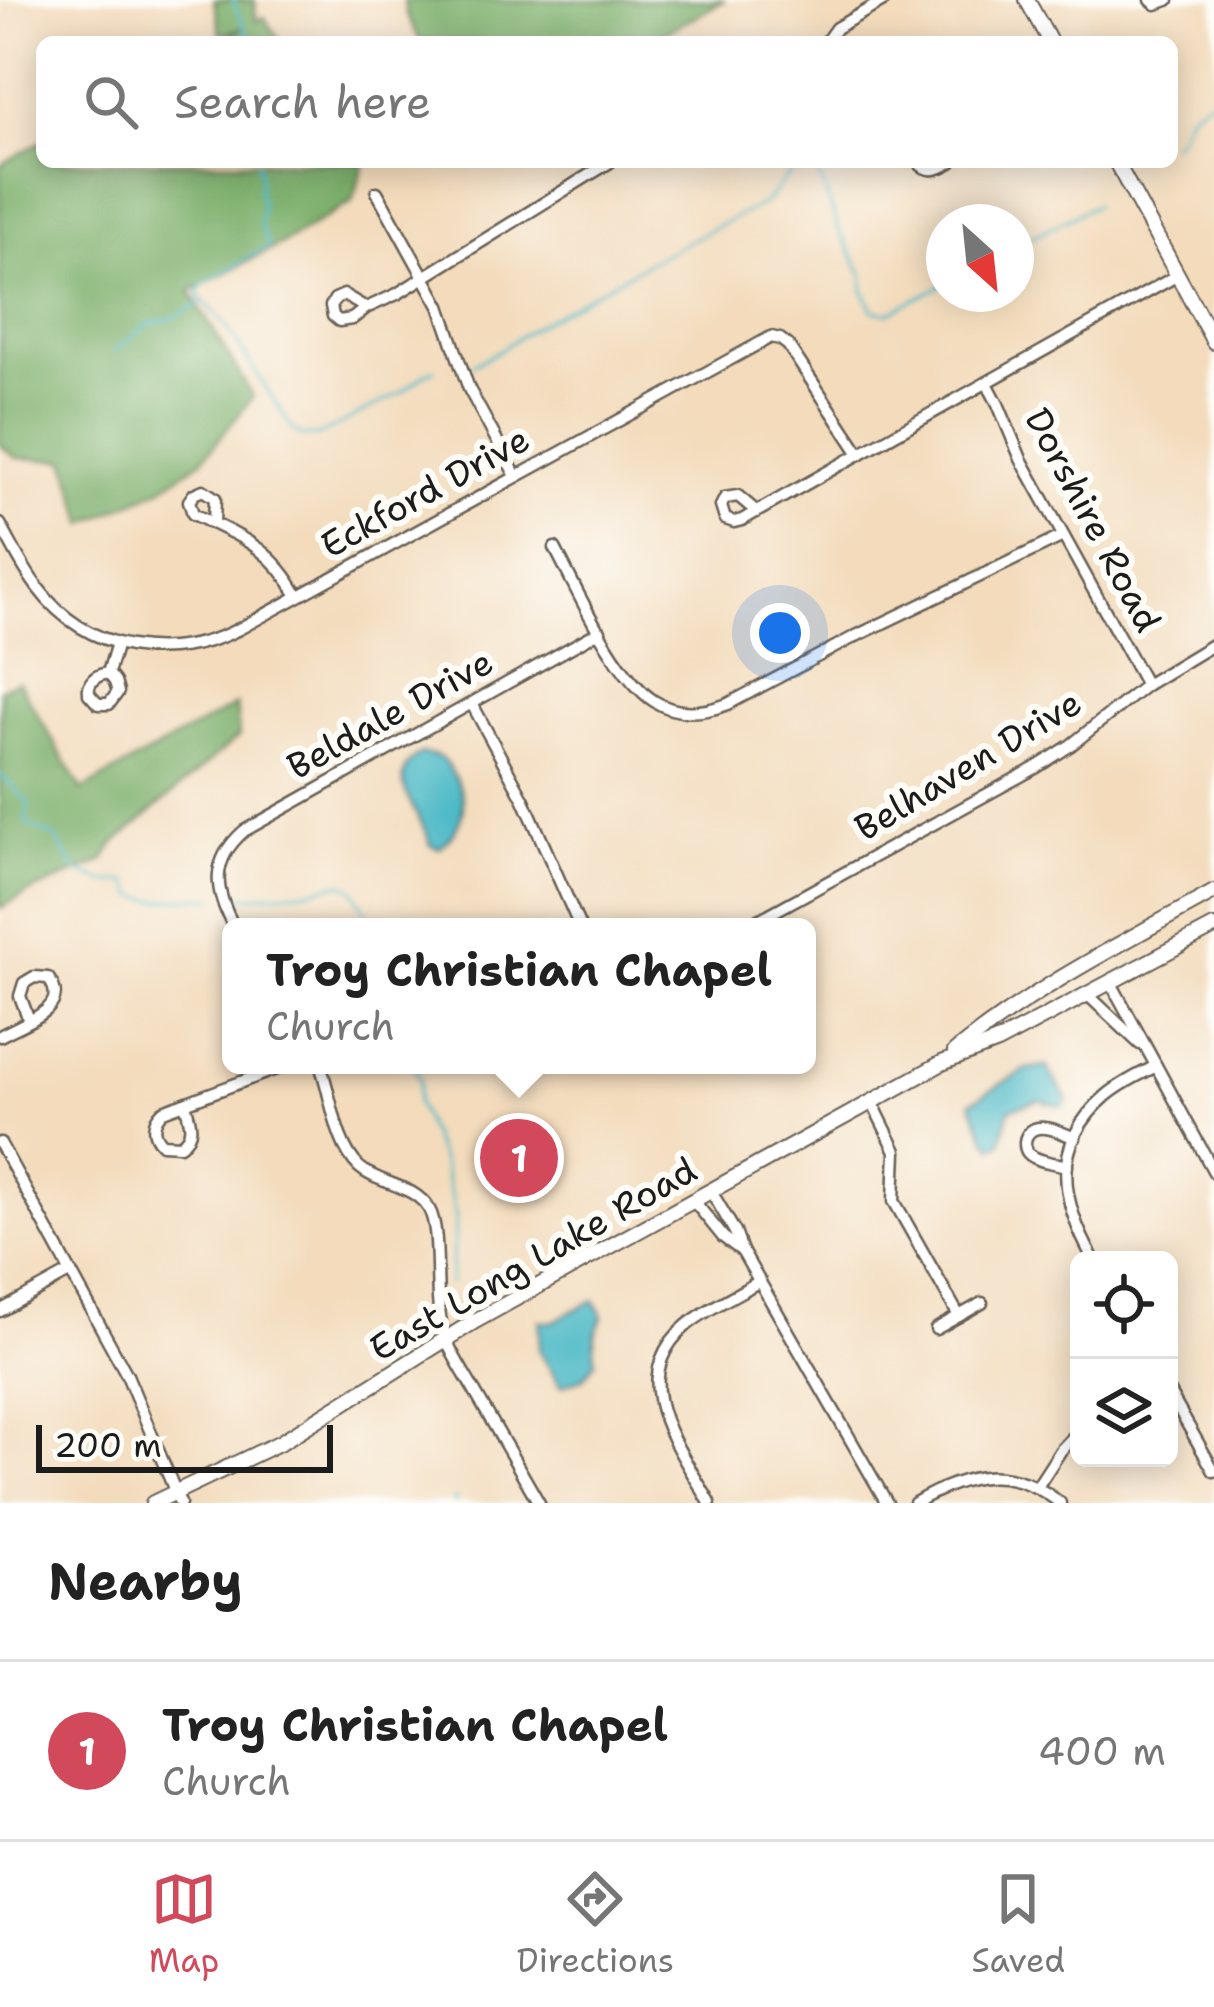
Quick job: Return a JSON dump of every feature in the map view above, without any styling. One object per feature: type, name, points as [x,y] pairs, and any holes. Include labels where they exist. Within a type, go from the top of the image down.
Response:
[{"type":"main road","points":[[1027,0],[1048,36]]},
{"type":"main road","points":[[1120,168],[1214,342]]},
{"type":"main road","points":[[1162,953],[1156,943],[1159,933],[1214,897]]},
{"type":"main road","name":"East Long Lake Road","points":[[942,1063],[988,1025],[1110,951],[1214,897]]},
{"type":"main road","name":"East Long Lake Road","points":[[153,1503],[178,1498],[281,1442],[446,1339],[942,1063],[998,1042],[1214,927]]},
{"type":"main road","points":[[1050,1015],[1043,1010],[1043,1000],[1103,964],[1110,951]]},
{"type":"street","points":[[830,36],[885,0]]},
{"type":"street","points":[[366,308],[424,278],[600,168]]},
{"type":"street","points":[[377,192],[446,321],[469,389],[516,476]]},
{"type":"street","points":[[757,512],[1178,275]]},
{"type":"street","name":"Eckford Drive","points":[[0,524],[45,597],[81,627],[117,643],[156,650],[224,637],[771,337],[788,345],[860,454]]},
{"type":"street","name":"Dorshire Road","points":[[987,383],[1015,448],[1146,685]]},
{"type":"street","points":[[214,522],[272,558],[298,596]]},
{"type":"street","points":[[555,548],[632,680],[652,700],[688,712],[715,709],[1063,536]]},
{"type":"street","name":"Beldale Drive","points":[[231,918],[218,873],[237,837],[600,631]]},
{"type":"street","points":[[108,674],[117,643]]},
{"type":"street","name":"Belhaven Drive","points":[[762,918],[1045,763],[1146,685],[1214,644]]},
{"type":"street","points":[[472,704],[524,800],[576,918]]},
{"type":"street","points":[[1112,983],[1214,1172]]},
{"type":"street","points":[[1088,995],[1153,1061]]},
{"type":"street","points":[[0,1036],[29,1020]]},
{"type":"street","points":[[1090,1251],[1069,1207],[1065,1186],[1076,1138],[1101,1100],[1153,1061]]},
{"type":"street","points":[[185,1104],[263,1074]]},
{"type":"street","points":[[323,1074],[352,1158],[370,1174],[420,1198],[431,1214],[436,1295],[446,1339],[539,1503]]},
{"type":"street","points":[[872,1102],[896,1151],[894,1201],[959,1316]]},
{"type":"street","points":[[1067,1166],[1033,1156],[1025,1140],[1030,1131],[1041,1127],[1076,1138]]},
{"type":"street","points":[[0,1143],[128,1375],[178,1498]]},
{"type":"street","points":[[711,1191],[886,1503]]},
{"type":"street","points":[[693,1200],[722,1237],[742,1251]]},
{"type":"street","points":[[0,1311],[71,1271]]},
{"type":"street","points":[[710,1503],[664,1419],[656,1392],[659,1370],[669,1344],[688,1324],[760,1281]]},
{"type":"street","points":[[936,1329],[982,1303]]},
{"type":"street","points":[[1178,1408],[1214,1470]]},
{"type":"street","points":[[1037,1487],[1070,1440]]},
{"type":"street","points":[[915,1503],[950,1484],[976,1477],[1011,1478],[1037,1487],[1060,1503]]},
{"type":"green space","points":[[214,0],[255,0],[256,21],[264,17],[277,36],[230,36],[245,27],[221,35]]},
{"type":"green space","points":[[404,0],[725,0],[659,36],[418,36]]},
{"type":"green space","points":[[36,144],[36,168],[363,168],[352,202],[190,291],[253,397],[202,460],[160,489],[85,524],[66,460],[16,458],[0,445],[0,165]]},
{"type":"green space","points":[[18,681],[82,790],[236,705],[239,736],[114,844],[104,861],[0,908],[0,689]]},
{"type":"water","points":[[420,754],[442,759],[461,792],[460,821],[440,848],[431,845],[404,784],[409,763]]},
{"type":"water","points":[[1046,1066],[1068,1100],[1062,1107],[1039,1100],[1010,1109],[1001,1143],[994,1147],[971,1102],[1027,1069]]},
{"type":"water","points":[[594,1300],[603,1317],[595,1338],[596,1361],[583,1378],[561,1386],[539,1351],[540,1321],[552,1322]]},
{"type":"waterway","points":[[233,0],[247,36]]},
{"type":"waterway","points":[[1178,136],[1190,112],[1214,97]]},
{"type":"waterway","points":[[258,168],[260,225],[269,246],[202,285],[198,295],[225,324],[293,430],[318,436],[435,370]]},
{"type":"waterway","points":[[473,364],[624,276],[757,207],[788,176],[804,168]]},
{"type":"waterway","points":[[809,168],[822,182],[838,228],[863,275],[873,310],[888,313],[926,293]]},
{"type":"waterway","points":[[1034,236],[1095,205]]},
{"type":"waterway","points":[[113,352],[148,324],[173,318],[201,303]]},
{"type":"waterway","points":[[0,774],[29,803],[28,825],[55,837],[76,871],[105,882],[128,882],[135,896],[146,899],[213,898]]},
{"type":"waterway","points":[[230,898],[343,883],[353,888],[369,918]]},
{"type":"waterway","points":[[417,1074],[417,1103],[442,1162],[456,1217],[450,1284]]},
{"type":"waterway","points":[[455,1498],[455,1503]]},
{"type":"place","name":"Troy Christian Chapel","points":[[519,1158]]}]
